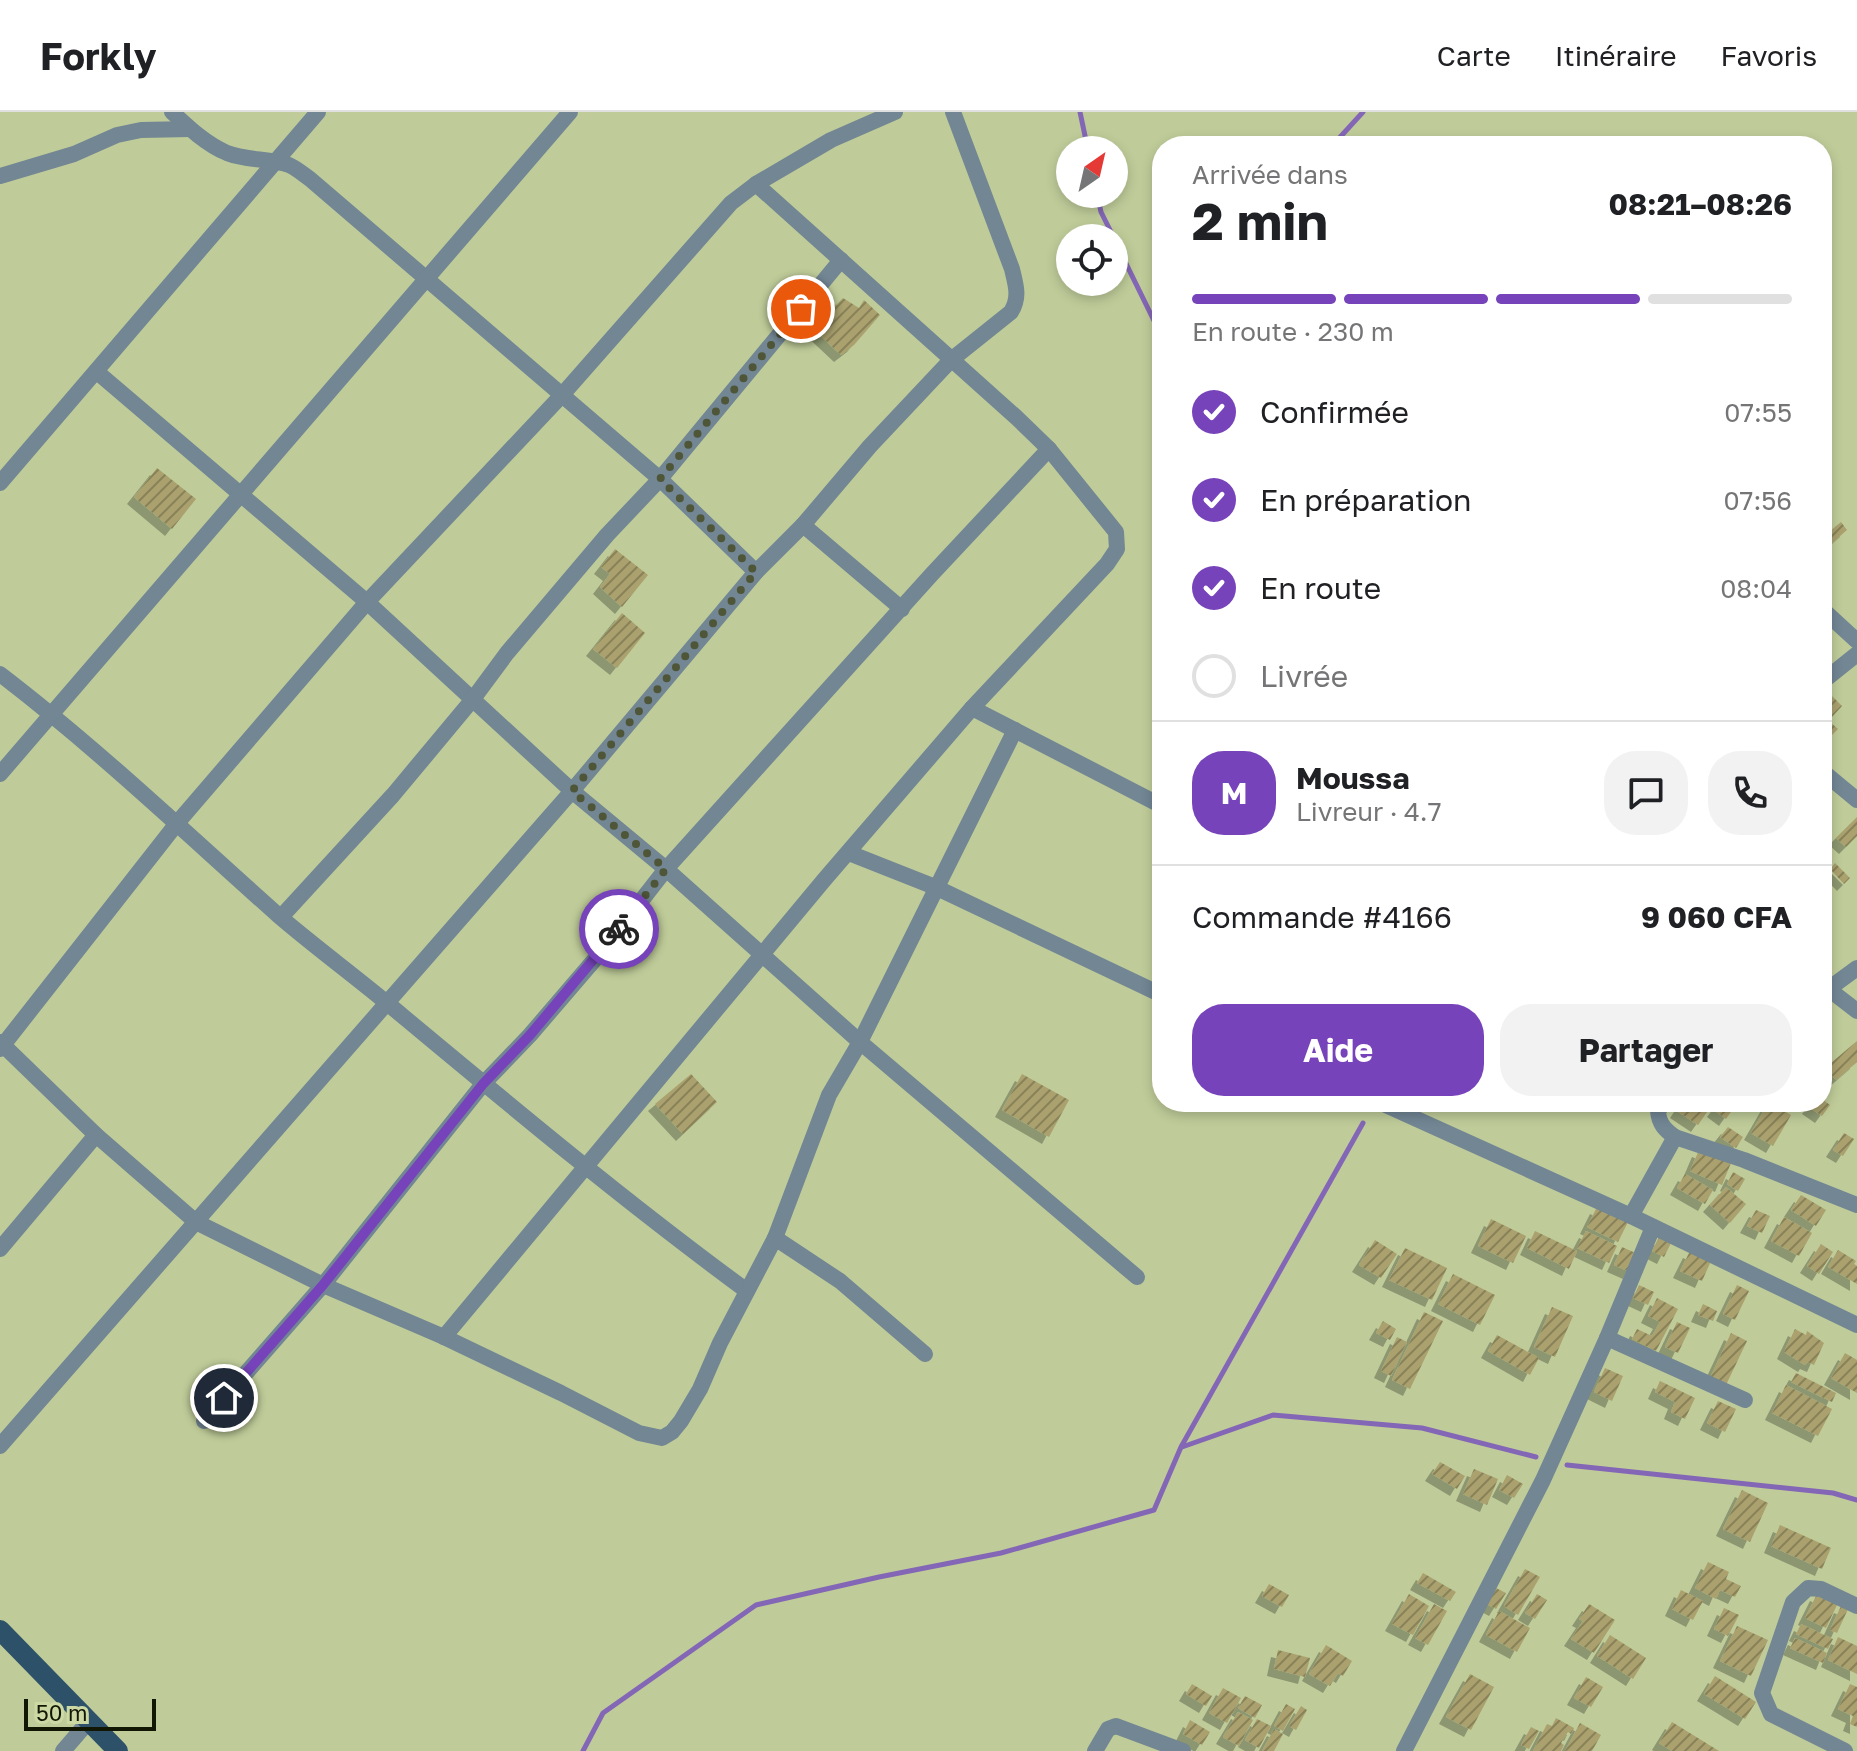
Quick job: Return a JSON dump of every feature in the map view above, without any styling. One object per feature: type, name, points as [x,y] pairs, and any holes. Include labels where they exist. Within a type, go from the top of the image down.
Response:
[{"type":"main road","points":[[0,1630],[118,1751]]},
{"type":"street","points":[[172,112],[190,129],[228,153],[291,166],[310,179],[660,479],[756,572]]},
{"type":"street","points":[[0,483],[318,112]]},
{"type":"street","points":[[0,774],[570,112]]},
{"type":"street","points":[[895,112],[831,140],[756,184],[721,214],[562,395],[367,602],[178,822],[1,1045],[96,1135],[196,1222],[323,1285],[444,1337],[639,1433],[662,1438],[681,1421],[700,1389],[775,1238],[829,1095],[860,1042],[1015,730]]},
{"type":"street","points":[[0,1446],[572,791],[756,572],[803,525],[870,446],[951,360],[1011,312],[1018,292],[1012,269],[953,112]]},
{"type":"street","points":[[0,176],[74,154],[117,135],[141,130],[190,129]]},
{"type":"street","points":[[444,1337],[972,708],[1107,564],[1117,549],[1116,532],[1049,449],[756,184]]},
{"type":"street","points":[[281,917],[393,795],[527,629],[607,535],[660,479],[841,260]]},
{"type":"street","points":[[97,372],[367,602],[572,791],[666,869],[860,1042],[1137,1277]]},
{"type":"street","points":[[204,1421],[323,1285],[483,1084],[602,951],[666,869],[1049,449]]},
{"type":"street","points":[[803,525],[902,609]]},
{"type":"street","points":[[1832,618],[1857,641]]},
{"type":"street","points":[[1832,674],[1857,654]]},
{"type":"street","points":[[0,674],[52,714],[178,822],[281,917],[483,1084],[643,1214],[747,1291]]},
{"type":"street","points":[[972,708],[1152,801]]},
{"type":"street","points":[[1832,779],[1857,800]]},
{"type":"street","points":[[849,853],[935,887],[1152,990]]},
{"type":"street","points":[[1832,984],[1857,968]]},
{"type":"street","points":[[1832,994],[1857,1011]]},
{"type":"street","points":[[1401,1112],[1631,1216],[1857,1325]]},
{"type":"street","points":[[1658,1112],[1664,1129],[1675,1137],[1744,1160],[1857,1205]]},
{"type":"street","points":[[0,1249],[96,1135]]},
{"type":"street","points":[[1631,1216],[1675,1137]]},
{"type":"street","points":[[1404,1751],[1543,1480],[1653,1227]]},
{"type":"street","points":[[775,1238],[840,1281],[925,1354]]},
{"type":"street","points":[[1607,1338],[1745,1400]]},
{"type":"street","points":[[1845,1751],[1771,1714],[1762,1693],[1793,1602],[1799,1595],[1808,1588],[1821,1589],[1857,1606]]},
{"type":"street","points":[[63,1751],[88,1722]]},
{"type":"street","points":[[1095,1751],[1108,1729],[1116,1726],[1183,1751]]},
{"type":"building","points":[[843,298],[859,308],[864,300],[880,315],[841,355],[809,325],[821,316],[830,302],[836,305]]},
{"type":"building","points":[[157,468],[196,499],[172,529],[134,497]]},
{"type":"building","points":[[1841,522],[1847,530],[1832,543],[1832,529]]},
{"type":"building","points":[[615,549],[648,575],[622,607],[600,587],[610,574],[601,567]]},
{"type":"building","points":[[622,613],[645,633],[617,668],[593,649]]},
{"type":"building","points":[[1832,696],[1842,706],[1832,717]]},
{"type":"building","points":[[1857,817],[1857,836],[1846,847],[1836,838]]},
{"type":"building","points":[[1835,863],[1850,878],[1844,884],[1832,871]]},
{"type":"building","points":[[1857,1041],[1857,1062],[1836,1080],[1832,1076],[1832,1062]]},
{"type":"building","points":[[691,1074],[717,1102],[683,1134],[655,1104]]},
{"type":"building","points":[[1022,1074],[1069,1100],[1049,1137],[1002,1110]]},
{"type":"building","points":[[1678,1112],[1707,1112],[1698,1125]]},
{"type":"building","points":[[1717,1112],[1731,1112],[1726,1119]]},
{"type":"building","points":[[1763,1112],[1786,1112],[1791,1115],[1773,1146],[1751,1133]]},
{"type":"building","points":[[1728,1127],[1743,1137],[1736,1148],[1720,1137]]},
{"type":"building","points":[[1844,1133],[1854,1139],[1843,1156],[1833,1150]]},
{"type":"building","points":[[1699,1150],[1731,1163],[1722,1185],[1690,1171]]},
{"type":"building","points":[[1733,1172],[1745,1179],[1738,1191],[1727,1184]]},
{"type":"building","points":[[1685,1174],[1713,1190],[1705,1204],[1677,1188]]},
{"type":"building","points":[[1726,1187],[1746,1204],[1730,1223],[1710,1205]]},
{"type":"building","points":[[1801,1195],[1826,1210],[1816,1226],[1791,1210]]},
{"type":"building","points":[[1597,1207],[1628,1222],[1618,1242],[1587,1227]]},
{"type":"building","points":[[1756,1210],[1770,1216],[1762,1233],[1747,1226]]},
{"type":"building","points":[[1784,1217],[1812,1233],[1799,1256],[1771,1241]]},
{"type":"building","points":[[1491,1219],[1526,1236],[1513,1263],[1478,1246]]},
{"type":"building","points":[[1535,1231],[1577,1251],[1569,1269],[1527,1248]]},
{"type":"building","points":[[1586,1231],[1617,1246],[1609,1263],[1577,1248]]},
{"type":"building","points":[[1659,1237],[1671,1243],[1664,1257],[1652,1251]]},
{"type":"building","points":[[1375,1240],[1397,1254],[1381,1278],[1359,1265]]},
{"type":"building","points":[[1821,1244],[1833,1252],[1819,1274],[1807,1266]]},
{"type":"building","points":[[1622,1247],[1638,1254],[1630,1272],[1614,1265]]},
{"type":"building","points":[[1405,1248],[1447,1268],[1432,1300],[1389,1280]]},
{"type":"building","points":[[1838,1250],[1856,1261],[1857,1284],[1828,1267]]},
{"type":"building","points":[[1690,1251],[1711,1261],[1702,1281],[1680,1271]]},
{"type":"building","points":[[1453,1274],[1495,1295],[1480,1325],[1438,1304]]},
{"type":"building","points":[[1639,1285],[1654,1292],[1648,1305],[1633,1298]]},
{"type":"building","points":[[1737,1285],[1749,1291],[1735,1320],[1723,1314]]},
{"type":"building","points":[[1657,1298],[1678,1309],[1656,1351],[1632,1339],[1637,1329],[1652,1336],[1660,1322],[1648,1316]]},
{"type":"building","points":[[1703,1304],[1717,1311],[1713,1321],[1698,1315]]},
{"type":"building","points":[[1552,1307],[1573,1316],[1555,1357],[1534,1347]]},
{"type":"building","points":[[1424,1312],[1443,1321],[1410,1389],[1392,1380]]},
{"type":"building","points":[[1383,1321],[1396,1329],[1390,1340],[1376,1333]]},
{"type":"building","points":[[1677,1322],[1690,1328],[1678,1353],[1665,1347]]},
{"type":"building","points":[[1795,1329],[1806,1335],[1807,1331],[1824,1343],[1814,1365],[1807,1362],[1805,1365],[1784,1352]]},
{"type":"building","points":[[1731,1333],[1747,1341],[1726,1385],[1710,1378]]},
{"type":"building","points":[[1497,1335],[1539,1358],[1530,1375],[1488,1351]]},
{"type":"building","points":[[1397,1337],[1407,1342],[1391,1376],[1381,1371]]},
{"type":"building","points":[[1845,1353],[1857,1360],[1857,1393],[1831,1378]]},
{"type":"building","points":[[1605,1368],[1623,1376],[1612,1401],[1594,1392]]},
{"type":"building","points":[[1796,1373],[1836,1393],[1832,1402],[1791,1382]]},
{"type":"building","points":[[1660,1381],[1695,1398],[1685,1419],[1671,1412],[1675,1402],[1655,1392]]},
{"type":"building","points":[[1786,1385],[1832,1409],[1818,1436],[1772,1413]]},
{"type":"building","points":[[1718,1401],[1736,1409],[1725,1432],[1707,1423]]},
{"type":"building","points":[[1440,1462],[1465,1476],[1457,1489],[1432,1474]]},
{"type":"building","points":[[1474,1469],[1498,1479],[1487,1505],[1463,1494]]},
{"type":"building","points":[[1507,1475],[1523,1484],[1514,1498],[1499,1490]]},
{"type":"building","points":[[1742,1490],[1768,1503],[1750,1542],[1723,1529]]},
{"type":"building","points":[[1780,1525],[1831,1548],[1822,1569],[1771,1546]]},
{"type":"building","points":[[1708,1562],[1729,1572],[1726,1579],[1741,1586],[1735,1597],[1720,1590],[1716,1599],[1695,1588]]},
{"type":"building","points":[[1525,1569],[1540,1577],[1518,1615],[1504,1606]]},
{"type":"building","points":[[1423,1573],[1456,1592],[1450,1601],[1417,1583]]},
{"type":"building","points":[[1269,1584],[1289,1595],[1282,1607],[1262,1596]]},
{"type":"building","points":[[1494,1587],[1506,1593],[1496,1609],[1485,1603]]},
{"type":"building","points":[[1681,1590],[1703,1601],[1693,1620],[1672,1609]]},
{"type":"building","points":[[1409,1594],[1429,1606],[1413,1635],[1392,1624]]},
{"type":"building","points":[[1537,1594],[1547,1600],[1535,1619],[1525,1613]]},
{"type":"building","points":[[1817,1594],[1838,1603],[1826,1628],[1805,1618]]},
{"type":"building","points":[[1434,1604],[1447,1611],[1428,1645],[1415,1638]]},
{"type":"building","points":[[1589,1604],[1615,1620],[1594,1653],[1571,1639],[1583,1621],[1579,1619]]},
{"type":"building","points":[[1841,1606],[1848,1609],[1837,1633],[1830,1630]]},
{"type":"building","points":[[1724,1608],[1739,1615],[1728,1636],[1714,1629]]},
{"type":"building","points":[[1499,1611],[1530,1628],[1517,1652],[1486,1635]]},
{"type":"building","points":[[1801,1624],[1833,1639],[1828,1649],[1796,1634]]},
{"type":"building","points":[[1737,1626],[1768,1640],[1751,1676],[1720,1661]]},
{"type":"building","points":[[1610,1635],[1646,1658],[1633,1679],[1597,1656]]},
{"type":"building","points":[[1838,1637],[1857,1646],[1857,1674],[1828,1660]]},
{"type":"building","points":[[1795,1638],[1827,1653],[1823,1663],[1790,1648]]},
{"type":"building","points":[[1326,1645],[1352,1661],[1343,1676],[1338,1673],[1330,1686],[1309,1674]]},
{"type":"building","points":[[1278,1650],[1310,1658],[1305,1677],[1274,1669]]},
{"type":"building","points":[[1470,1674],[1494,1687],[1471,1730],[1446,1717]]},
{"type":"building","points":[[1715,1676],[1756,1702],[1745,1719],[1704,1694]]},
{"type":"building","points":[[1586,1677],[1603,1687],[1591,1707],[1574,1698]]},
{"type":"building","points":[[1192,1684],[1212,1696],[1206,1706],[1186,1694]]},
{"type":"building","points":[[1850,1684],[1857,1687],[1857,1727],[1850,1724],[1853,1716],[1838,1709]]},
{"type":"building","points":[[1223,1688],[1241,1698],[1227,1723],[1209,1713]]},
{"type":"building","points":[[1245,1696],[1262,1705],[1255,1718],[1238,1708]]},
{"type":"building","points":[[1286,1704],[1295,1709],[1283,1731],[1274,1726]]},
{"type":"building","points":[[1301,1706],[1307,1710],[1296,1730],[1289,1726]]},
{"type":"building","points":[[1238,1712],[1253,1720],[1239,1746],[1223,1737]]},
{"type":"building","points":[[1556,1718],[1574,1728],[1561,1743],[1564,1745],[1561,1751],[1533,1751],[1547,1724],[1552,1726]]},
{"type":"building","points":[[1257,1719],[1271,1726],[1259,1748],[1245,1740]]},
{"type":"building","points":[[1190,1720],[1210,1732],[1202,1745],[1183,1734]]},
{"type":"building","points":[[1672,1722],[1719,1751],[1672,1751],[1659,1743]]},
{"type":"building","points":[[1580,1723],[1601,1735],[1592,1751],[1565,1751]]},
{"type":"building","points":[[1531,1727],[1539,1731],[1529,1749],[1521,1745]]},
{"type":"building","points":[[1274,1729],[1283,1734],[1274,1751],[1262,1751]]},
{"type":"waterway","points":[[1080,112],[1085,136]]},
{"type":"waterway","points":[[1341,136],[1363,112]]},
{"type":"waterway","points":[[1100,208],[1107,224]]},
{"type":"waterway","points":[[1128,268],[1152,317]]},
{"type":"waterway","points":[[583,1751],[603,1713],[756,1605],[1001,1553],[1154,1510],[1181,1447],[1363,1123]]},
{"type":"waterway","points":[[1182,1447],[1273,1415],[1422,1428],[1536,1457]]},
{"type":"waterway","points":[[1567,1465],[1833,1493],[1857,1500]]},
{"type":"way so far","points":[[619,929],[666,869],[572,791],[756,572],[660,479],[801,309]]},
{"type":"route","points":[[224,1398],[323,1285],[483,1084],[530,1035],[619,929]]}]
